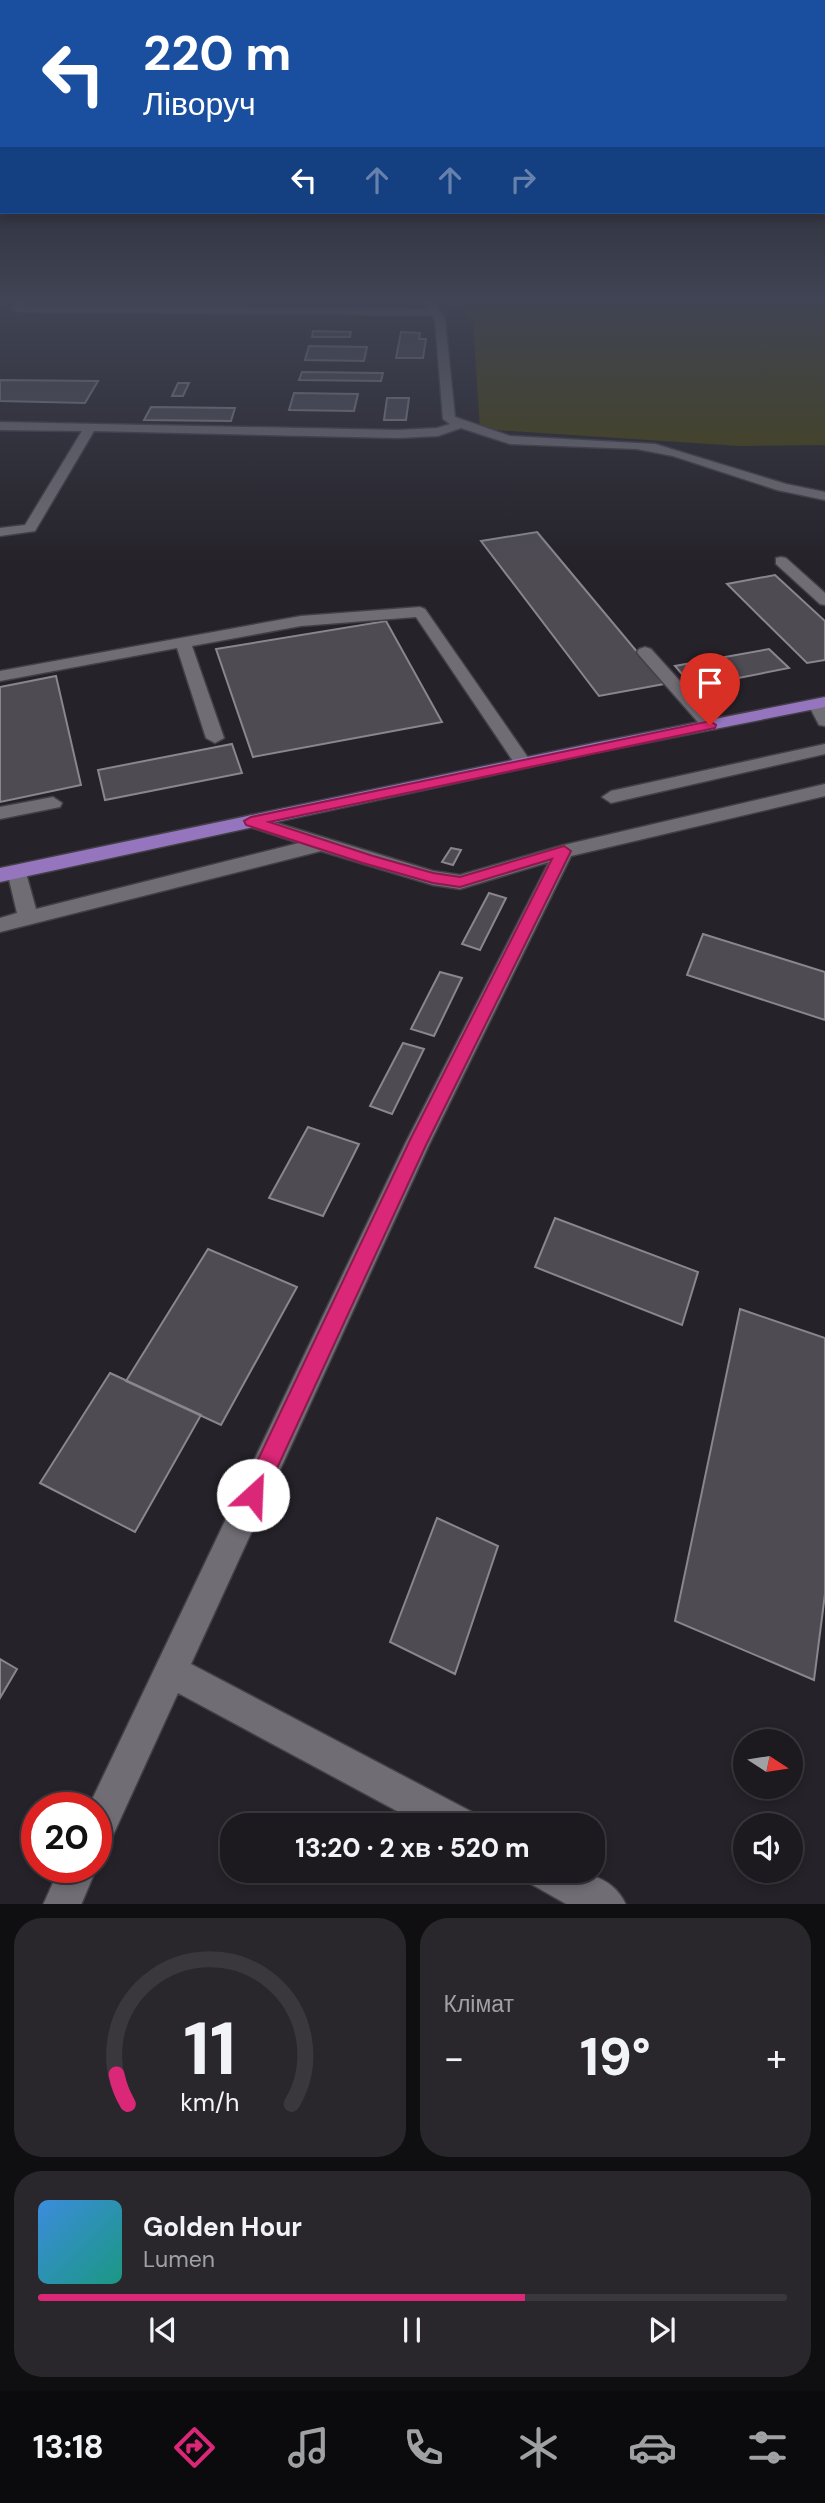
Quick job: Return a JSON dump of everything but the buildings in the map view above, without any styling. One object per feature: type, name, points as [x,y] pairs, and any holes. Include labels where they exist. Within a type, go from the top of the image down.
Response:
[{"type":"main road","points":[[9,873],[710,725],[822,709]]},
{"type":"lane","points":[[444,388],[449,419],[510,440],[656,448],[776,486],[825,496]]},
{"type":"lane","points":[[0,426],[398,434],[438,432],[461,424]]},
{"type":"lane","points":[[0,532],[30,528],[90,428]]},
{"type":"lane","points":[[782,561],[825,601]]},
{"type":"lane","points":[[0,676],[301,621],[421,612],[523,764]]},
{"type":"lane","points":[[183,643],[215,738]]},
{"type":"lane","points":[[645,652],[710,725]]},
{"type":"lane","points":[[611,797],[825,749]]},
{"type":"lane","points":[[251,821],[426,876],[460,882],[564,851],[825,790]]},
{"type":"lane","points":[[0,813],[52,803]]},
{"type":"lane","points":[[0,925],[322,844]]},
{"type":"lane","points":[[112,1797],[417,1144],[564,851]]},
{"type":"lane","points":[[9,873],[28,918]]},
{"type":"lane","points":[[171,1671],[437,1813]]},
{"type":"lane","points":[[62,1904],[72,1883]]},
{"type":"lane","points":[[566,1883],[605,1904]]},
{"type":"shaded area","points":[[477,388],[825,388],[825,445],[739,446],[480,429]]},
{"type":"route","points":[[253,1495],[417,1144],[564,851],[460,882],[433,878],[251,821],[710,725]]}]
